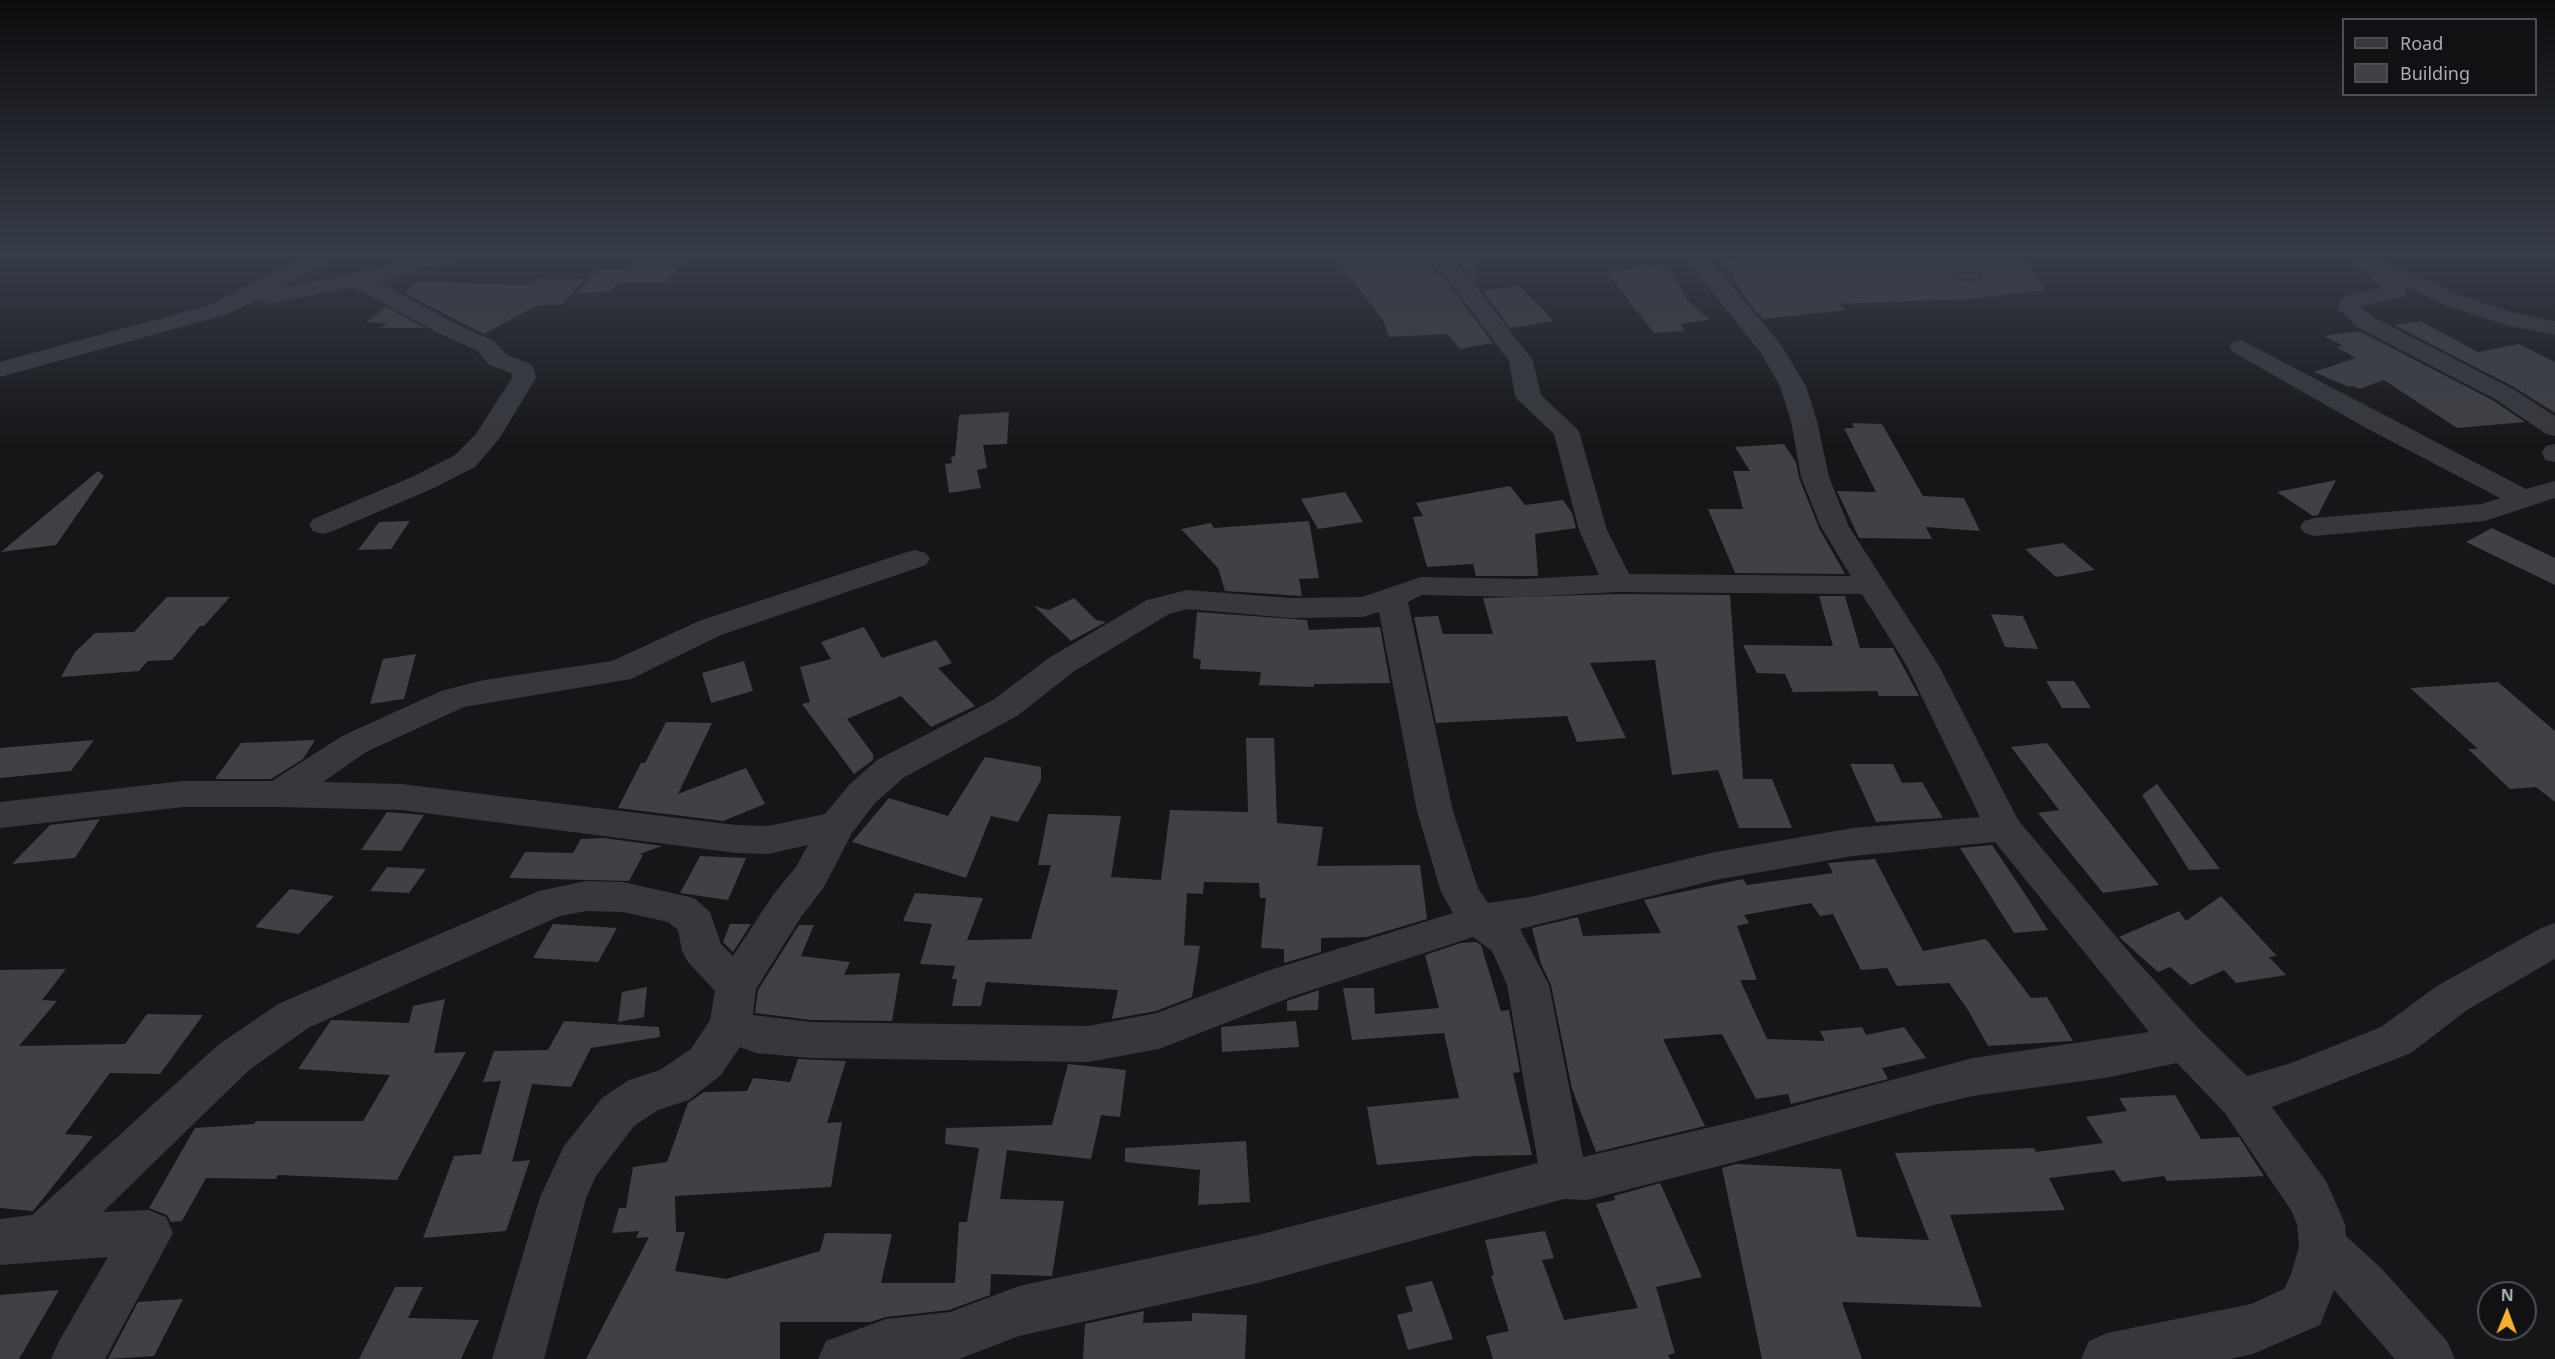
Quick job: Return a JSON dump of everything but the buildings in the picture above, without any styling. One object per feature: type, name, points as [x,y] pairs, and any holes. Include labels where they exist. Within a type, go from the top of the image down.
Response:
[{"type":"street","points":[[0,370],[179,320]]},
{"type":"street","points":[[323,525],[424,482],[465,461],[486,440],[525,378],[522,369],[498,360],[486,346],[433,320]]},
{"type":"street","points":[[1490,320],[1521,361],[1528,396],[1533,404],[1566,431],[1593,530],[1618,583]]},
{"type":"street","points":[[1748,320],[1772,350],[1792,386],[1804,422],[1815,477],[1835,527],[1869,585],[1923,666],[2004,828],[2120,970],[2240,1098],[2309,1196],[2321,1224],[2324,1246],[2315,1277],[2302,1307],[2253,1329],[2107,1359]]},
{"type":"street","points":[[2363,320],[2504,394],[2555,428]]},
{"type":"street","points":[[2516,320],[2555,328]]},
{"type":"street","points":[[2241,347],[2376,422],[2522,498]]},
{"type":"street","points":[[2314,527],[2485,512],[2555,489]]},
{"type":"street","points":[[279,794],[354,744],[453,699],[484,691],[619,670],[710,628],[915,559]]},
{"type":"street","points":[[518,1359],[563,1197],[580,1161],[600,1132],[618,1112],[645,1094],[673,1086],[706,1062],[787,906],[810,877],[837,825],[862,794],[890,769],[1005,708],[1061,666],[1158,607],[1187,599],[1301,608],[1363,606],[1392,599],[1407,590],[1421,586],[1523,588],[1618,583],[1869,585]]},
{"type":"street","points":[[1392,599],[1435,811],[1460,892],[1478,920],[1506,940],[1520,964],[1528,986],[1564,1178]]},
{"type":"street","points":[[0,815],[183,795],[279,794],[401,797],[736,839],[768,840],[837,825]]},
{"type":"street","points":[[21,1240],[233,1058],[293,1016],[553,902],[586,896],[623,897],[680,909],[696,923],[702,951],[734,1006],[756,1035],[811,1040],[1088,1044],[1159,1031],[1282,983],[1478,920],[1530,912],[1715,866],[1853,842],[2004,828]]},
{"type":"street","points":[[2240,1098],[2297,1080],[2396,1040],[2452,998],[2555,939]]},
{"type":"street","points":[[844,1359],[886,1344],[950,1337],[1019,1311],[1258,1259],[1564,1178],[1587,1179],[1758,1136],[1941,1084],[2105,1059],[2186,1043]]},
{"type":"street","points":[[21,1240],[149,1233],[77,1359]]},
{"type":"street","points":[[2324,1246],[2364,1285],[2430,1359]]}]
